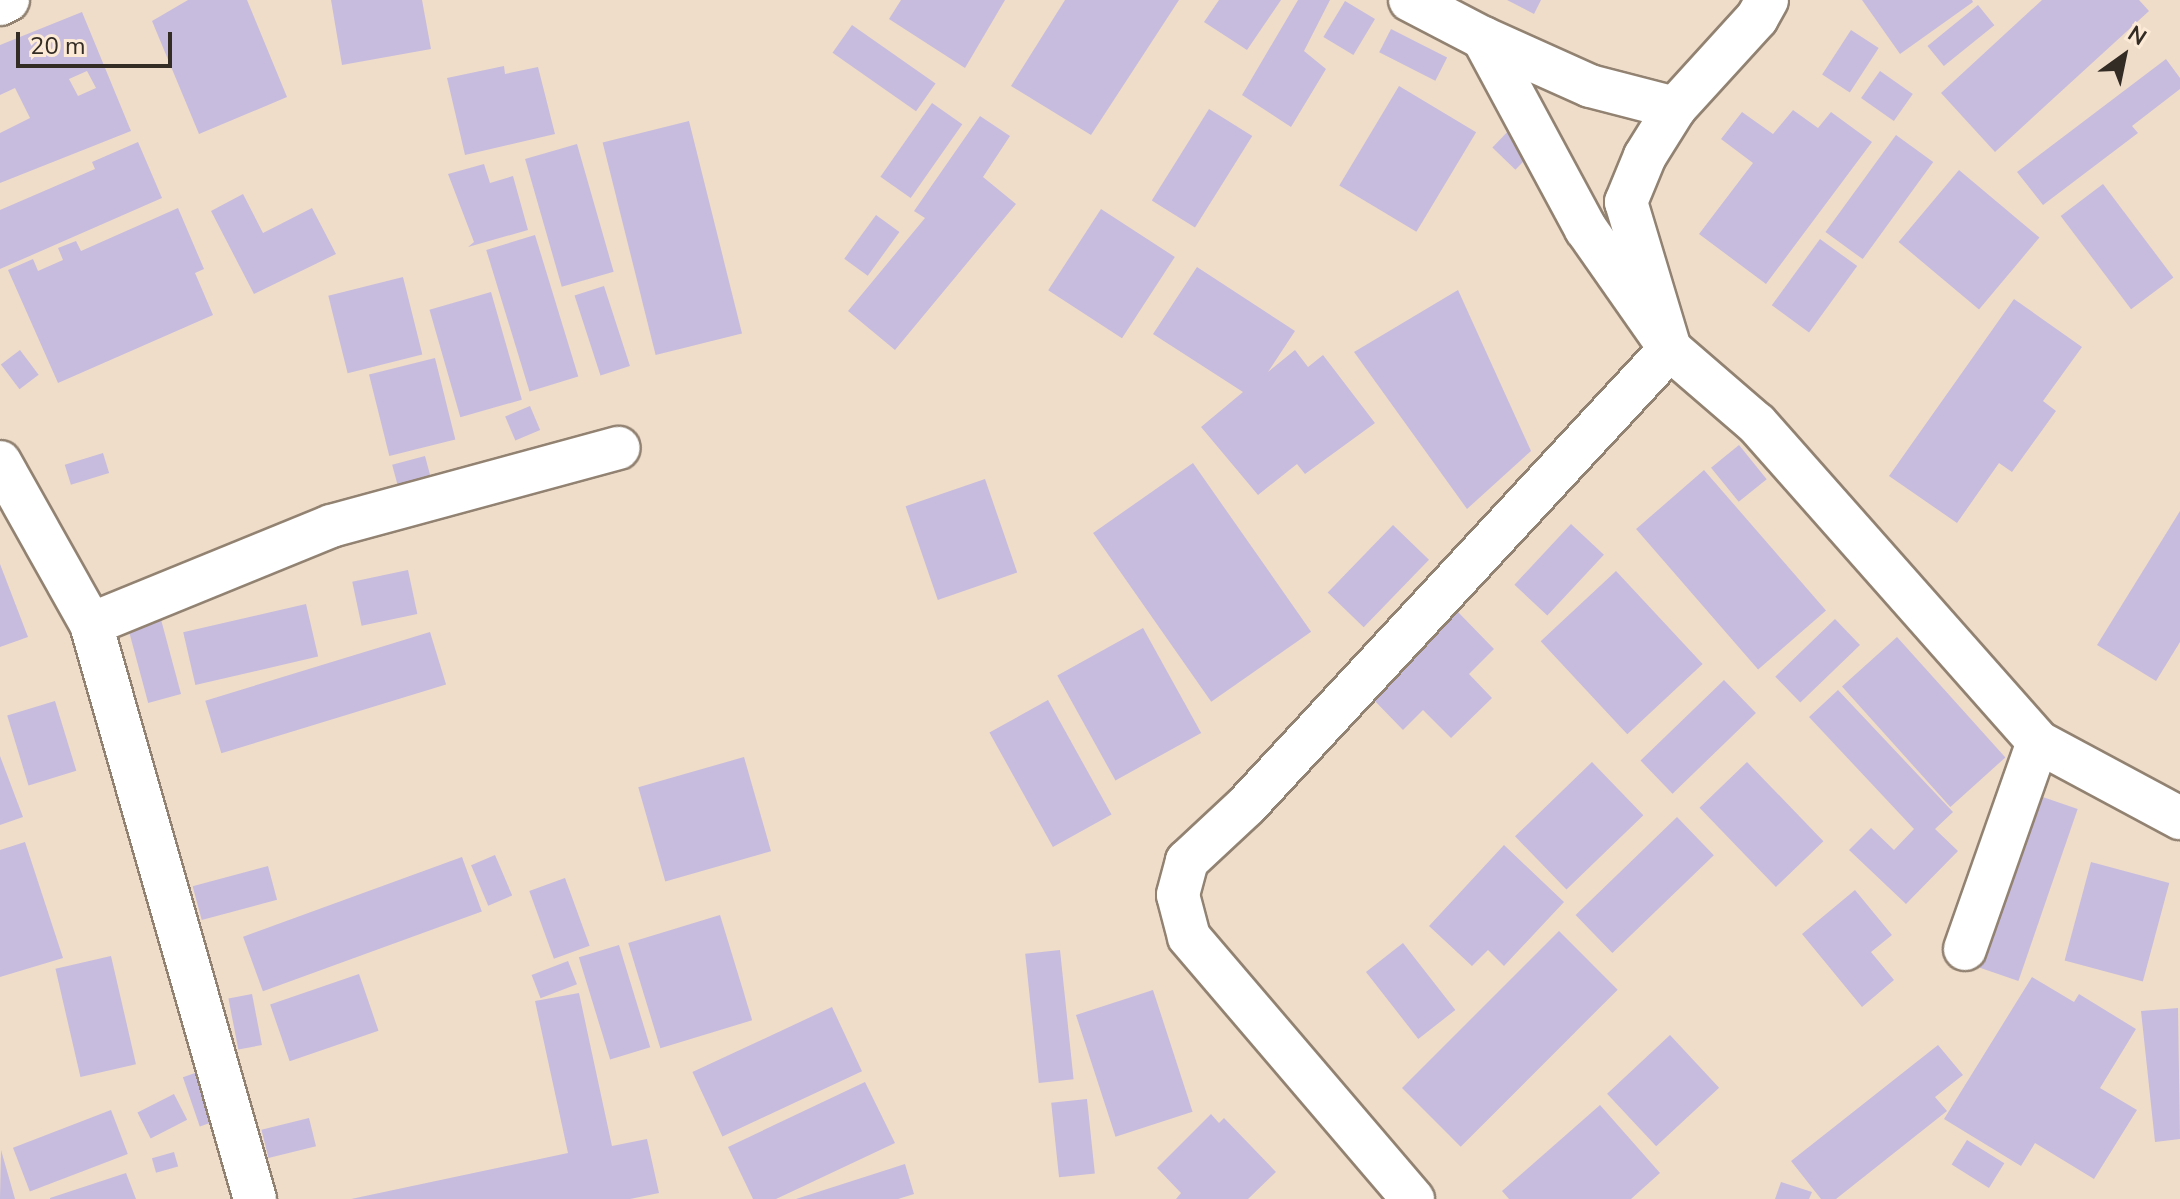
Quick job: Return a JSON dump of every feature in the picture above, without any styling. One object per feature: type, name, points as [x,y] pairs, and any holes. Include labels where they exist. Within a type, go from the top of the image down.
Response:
[{"type":"street","points":[[0,4],[8,0]]},
{"type":"street","points":[[1410,0],[1483,38],[1590,86],[1675,108]]},
{"type":"street","points":[[1670,349],[1626,202],[1645,156],[1675,108],[1757,18],[1767,0]]},
{"type":"street","points":[[1483,38],[1586,229],[1670,349],[1757,424],[2038,742],[2180,818]]},
{"type":"street","points":[[1413,1199],[1189,937],[1178,895],[1187,861],[1246,806],[1670,349]]},
{"type":"street","points":[[91,624],[331,526],[619,448]]},
{"type":"street","points":[[0,462],[91,624],[255,1199]]},
{"type":"street","points":[[1965,949],[2038,742]]},
{"type":"building","points":[[188,0],[247,0],[287,97],[199,134],[152,21]]},
{"type":"building","points":[[331,0],[422,0],[431,49],[342,65]]},
{"type":"building","points":[[901,0],[1005,0],[965,68],[889,19]]},
{"type":"building","points":[[1065,0],[1179,0],[1091,135],[1011,86]]},
{"type":"building","points":[[1219,0],[1281,0],[1247,50],[1204,22]]},
{"type":"building","points":[[1298,0],[1330,0],[1304,51],[1326,69],[1291,127],[1242,95]]},
{"type":"building","points":[[1507,0],[1541,0],[1534,14]]},
{"type":"building","points":[[1862,0],[1972,0],[1973,2],[1900,54]]},
{"type":"building","points":[[2042,0],[2139,0],[2149,11],[1995,152],[1941,93]]},
{"type":"building","points":[[1345,1],[1375,19],[1353,55],[1323,37]]},
{"type":"building","points":[[1978,5],[1994,25],[1944,66],[1927,46]]},
{"type":"building","points":[[82,12],[131,131],[0,183],[0,133],[30,118],[15,88],[0,95],[0,45]],"holes":[[[87,71],[96,88],[78,96],[69,79]]]},
{"type":"building","points":[[852,25],[936,84],[916,111],[832,53]]},
{"type":"building","points":[[1391,29],[1447,58],[1435,81],[1379,52]]},
{"type":"building","points":[[1851,30],[1879,48],[1850,92],[1822,74]]},
{"type":"building","points":[[2166,59],[2180,78],[2180,89],[2132,126],[2138,133],[2043,205],[2017,172]]},
{"type":"building","points":[[504,66],[505,74],[538,67],[555,134],[465,155],[447,78]]},
{"type":"building","points":[[1880,71],[1913,94],[1894,121],[1861,98]]},
{"type":"building","points":[[1399,86],[1476,132],[1416,232],[1339,185]]},
{"type":"building","points":[[932,103],[962,124],[911,198],[880,177]]},
{"type":"building","points":[[1209,109],[1252,136],[1195,228],[1152,201]]},
{"type":"building","points":[[1793,110],[1818,128],[1831,112],[1872,142],[1766,284],[1699,234],[1753,163],[1721,139],[1742,112],[1773,134]]},
{"type":"building","points":[[980,116],[1010,136],[983,177],[1016,204],[895,350],[848,311],[925,218],[914,211]]},
{"type":"building","points":[[689,121],[742,333],[656,355],[603,143]]},
{"type":"building","points":[[1516,123],[1539,145],[1515,170],[1492,147]]},
{"type":"building","points":[[1896,135],[1933,162],[1863,259],[1825,232]]},
{"type":"building","points":[[138,142],[162,198],[0,269],[0,210],[95,169],[92,162]]},
{"type":"building","points":[[577,144],[614,272],[562,287],[525,159]]},
{"type":"building","points":[[484,164],[490,183],[513,176],[528,230],[468,247],[474,242],[448,174]]},
{"type":"building","points":[[1959,170],[2039,237],[1979,310],[1899,242]]},
{"type":"building","points":[[2103,184],[2173,277],[2131,309],[2061,216]]},
{"type":"building","points":[[243,194],[263,233],[312,208],[336,254],[254,294],[211,211]]},
{"type":"building","points":[[178,208],[204,269],[195,273],[213,315],[58,383],[8,270],[33,259],[38,271],[63,260],[58,248],[76,241],[81,251]]},
{"type":"building","points":[[1101,209],[1175,257],[1122,338],[1048,290]]},
{"type":"building","points":[[876,215],[899,232],[868,276],[844,259]]},
{"type":"building","points":[[535,235],[578,377],[529,391],[486,250]]},
{"type":"building","points":[[1820,239],[1857,266],[1809,332],[1772,305]]},
{"type":"building","points":[[1197,267],[1295,331],[1268,372],[1295,350],[1308,367],[1323,355],[1375,423],[1305,474],[1297,464],[1258,495],[1201,427],[1243,392],[1153,334]]},
{"type":"building","points":[[403,277],[422,355],[348,373],[328,296]]},
{"type":"building","points":[[604,286],[630,366],[600,375],[575,296]]},
{"type":"building","points":[[1458,290],[1531,451],[1467,509],[1354,352]]},
{"type":"building","points":[[491,292],[522,400],[460,417],[429,310]]},
{"type":"building","points":[[2014,299],[2082,347],[2043,401],[2056,411],[2012,472],[1999,463],[1957,523],[1889,476]]},
{"type":"building","points":[[20,350],[39,375],[19,389],[1,364]]},
{"type":"building","points":[[435,358],[455,440],[389,456],[369,374]]},
{"type":"building","points":[[530,406],[540,430],[515,440],[505,417]]},
{"type":"building","points":[[1739,445],[1767,479],[1739,502],[1711,468]]},
{"type":"building","points":[[103,453],[109,473],[71,485],[65,465]]},
{"type":"building","points":[[425,456],[431,478],[398,487],[392,465]]},
{"type":"building","points":[[1193,463],[1311,632],[1211,702],[1093,533]]},
{"type":"building","points":[[1704,470],[1826,610],[1758,669],[1636,529]]},
{"type":"building","points":[[985,479],[1017,573],[938,600],[906,506]]},
{"type":"building","points":[[2180,511],[2180,642],[2156,681],[2097,645]]},
{"type":"building","points":[[1571,524],[1604,555],[1547,615],[1514,585]]},
{"type":"building","points":[[1393,525],[1429,560],[1364,627],[1328,593]]},
{"type":"building","points":[[0,564],[28,637],[0,647]]},
{"type":"building","points":[[408,570],[417,614],[362,626],[352,582]]},
{"type":"building","points":[[1616,571],[1703,664],[1627,734],[1541,641]]},
{"type":"building","points":[[306,604],[318,657],[195,685],[183,632]]},
{"type":"building","points":[[159,612],[181,694],[148,703],[126,621]]},
{"type":"building","points":[[1458,612],[1494,649],[1469,674],[1492,698],[1451,738],[1423,710],[1403,730],[1371,697]]},
{"type":"building","points":[[1835,619],[1860,645],[1800,703],[1775,677]]},
{"type":"building","points":[[1143,628],[1201,733],[1115,780],[1057,676]]},
{"type":"building","points":[[430,632],[446,685],[221,753],[205,701]]},
{"type":"building","points":[[1897,637],[2005,757],[1950,807],[1842,687]]},
{"type":"building","points":[[1724,680],[1756,713],[1673,794],[1641,761]]},
{"type":"building","points":[[1838,690],[1953,812],[1935,829],[1958,851],[1906,904],[1849,850],[1871,828],[1894,850],[1914,829],[1809,717]]},
{"type":"building","points":[[1048,700],[1112,815],[1053,847],[989,732]]},
{"type":"building","points":[[55,701],[76,771],[29,785],[7,716]]},
{"type":"building","points":[[0,756],[23,817],[0,825]]},
{"type":"building","points":[[744,757],[771,851],[665,882],[638,787]]},
{"type":"building","points":[[1592,762],[1643,815],[1566,890],[1515,836]]},
{"type":"building","points":[[1747,762],[1823,841],[1776,887],[1700,808]]},
{"type":"building","points":[[2037,795],[2078,809],[2018,981],[1978,967]]},
{"type":"building","points":[[1677,817],[1714,855],[1612,953],[1576,915]]},
{"type":"building","points":[[25,842],[63,958],[0,977],[0,850]]},
{"type":"building","points":[[1504,845],[1564,902],[1504,966],[1488,950],[1472,966],[1429,926]]},
{"type":"building","points":[[495,855],[512,896],[488,906],[471,865]]},
{"type":"building","points":[[462,857],[482,912],[263,991],[243,937]]},
{"type":"building","points":[[2091,862],[2169,883],[2143,981],[2065,961]]},
{"type":"building","points":[[268,866],[277,900],[202,920],[193,886]]},
{"type":"building","points":[[565,878],[590,946],[554,959],[529,891]]},
{"type":"building","points":[[1855,890],[1892,935],[1871,952],[1894,980],[1862,1007],[1802,934]]},
{"type":"building","points":[[720,915],[752,1020],[660,1048],[628,943]]},
{"type":"building","points":[[1559,931],[1618,990],[1461,1147],[1402,1088]]},
{"type":"building","points":[[1403,943],[1455,1010],[1418,1039],[1366,972]]},
{"type":"building","points":[[619,945],[650,1047],[610,1060],[579,957]]},
{"type":"building","points":[[1060,950],[1074,1079],[1039,1083],[1025,954]]},
{"type":"building","points":[[111,956],[136,1064],[80,1077],[55,969]]},
{"type":"building","points":[[568,961],[577,984],[541,998],[532,975]]},
{"type":"building","points":[[359,974],[379,1031],[290,1061],[270,1005]]},
{"type":"building","points":[[2032,977],[2074,1002],[2079,994],[2136,1029],[2100,1088],[2137,1110],[2094,1179],[2035,1143],[2021,1166],[1944,1119]]},
{"type":"building","points":[[1153,990],[1193,1112],[1116,1137],[1076,1015]]},
{"type":"building","points":[[579,993],[612,1146],[647,1139],[659,1193],[630,1199],[351,1199],[568,1153],[535,1001]]},
{"type":"building","points":[[252,994],[262,1045],[238,1050],[228,999]]},
{"type":"building","points":[[832,1007],[862,1071],[722,1136],[692,1072]]},
{"type":"building","points":[[2178,1008],[2180,1139],[2155,1142],[2141,1011]]},
{"type":"building","points":[[1670,1035],[1719,1088],[1656,1146],[1607,1094]]},
{"type":"building","points":[[1938,1045],[1963,1075],[1935,1097],[1947,1111],[1836,1199],[1821,1199],[1791,1161]]},
{"type":"building","points":[[198,1072],[215,1121],[200,1126],[183,1077]]},
{"type":"building","points":[[865,1082],[895,1143],[776,1199],[753,1199],[728,1147]]},
{"type":"building","points":[[174,1094],[187,1120],[151,1138],[137,1113]]},
{"type":"building","points":[[1087,1099],[1095,1174],[1059,1177],[1051,1103]]},
{"type":"building","points":[[1600,1105],[1660,1173],[1631,1199],[1509,1199],[1502,1191]]},
{"type":"building","points":[[111,1110],[128,1154],[30,1192],[13,1148]]},
{"type":"building","points":[[1211,1114],[1219,1123],[1224,1118],[1276,1172],[1248,1199],[1176,1199],[1181,1193],[1157,1168]]},
{"type":"building","points":[[309,1118],[316,1146],[268,1158],[261,1130]]},
{"type":"building","points":[[1967,1140],[2004,1163],[1989,1188],[1952,1165]]},
{"type":"building","points":[[1,1150],[15,1199],[0,1199]]},
{"type":"building","points":[[174,1152],[178,1166],[156,1173],[152,1158]]},
{"type":"building","points":[[905,1164],[914,1194],[898,1199],[796,1199]]},
{"type":"building","points":[[126,1173],[136,1199],[50,1199],[50,1198]]},
{"type":"building","points":[[1781,1182],[1812,1192],[1809,1199],[1775,1199]]}]
